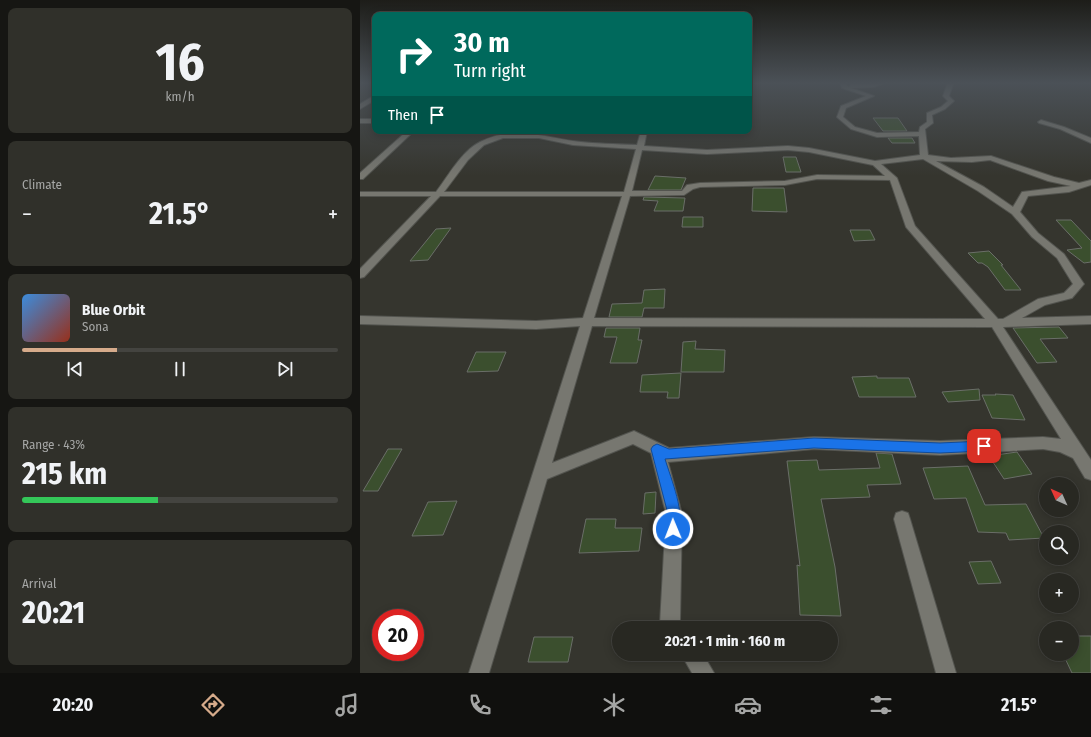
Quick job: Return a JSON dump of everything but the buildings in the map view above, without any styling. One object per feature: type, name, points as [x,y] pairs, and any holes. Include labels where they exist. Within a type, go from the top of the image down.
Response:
[{"type":"street","points":[[841,113],[840,117],[852,128],[877,135],[922,134]]},
{"type":"street","points":[[924,157],[922,128],[930,123],[929,114],[930,113]]},
{"type":"street","points":[[360,121],[372,121]]},
{"type":"street","points":[[1041,122],[1062,128],[1091,141]]},
{"type":"street","points":[[360,177],[408,134]]},
{"type":"street","points":[[479,673],[627,194],[643,134]]},
{"type":"street","points":[[360,275],[438,193],[465,158],[482,144],[502,136],[539,136],[573,143],[708,152],[802,149],[875,163],[905,158],[924,157],[965,160],[991,158],[1051,179],[1080,186]]},
{"type":"street","points":[[924,157],[981,189],[1015,212],[1035,235],[1061,256],[1079,284],[1068,296],[1042,302],[1000,323]]},
{"type":"street","points":[[875,163],[893,178],[911,227],[1000,323],[1091,473]]},
{"type":"street","points":[[360,194],[684,193],[690,187],[700,185],[725,185],[740,182],[785,183],[817,176],[893,178]]},
{"type":"street","points":[[1015,212],[1025,194],[1069,190],[1091,182]]},
{"type":"street","points":[[360,320],[536,325],[588,322],[1000,323],[1091,320]]},
{"type":"street","points":[[541,474],[634,437],[668,454],[814,443],[940,448],[1043,443],[1062,446],[1078,453]]},
{"type":"street","points":[[657,449],[674,514],[670,621]]},
{"type":"street","points":[[902,519],[946,673]]},
{"type":"street","points":[[696,661],[704,673]]},
{"type":"route","points":[[673,529],[674,514],[657,449],[668,454],[814,443],[940,448],[984,446]]}]
